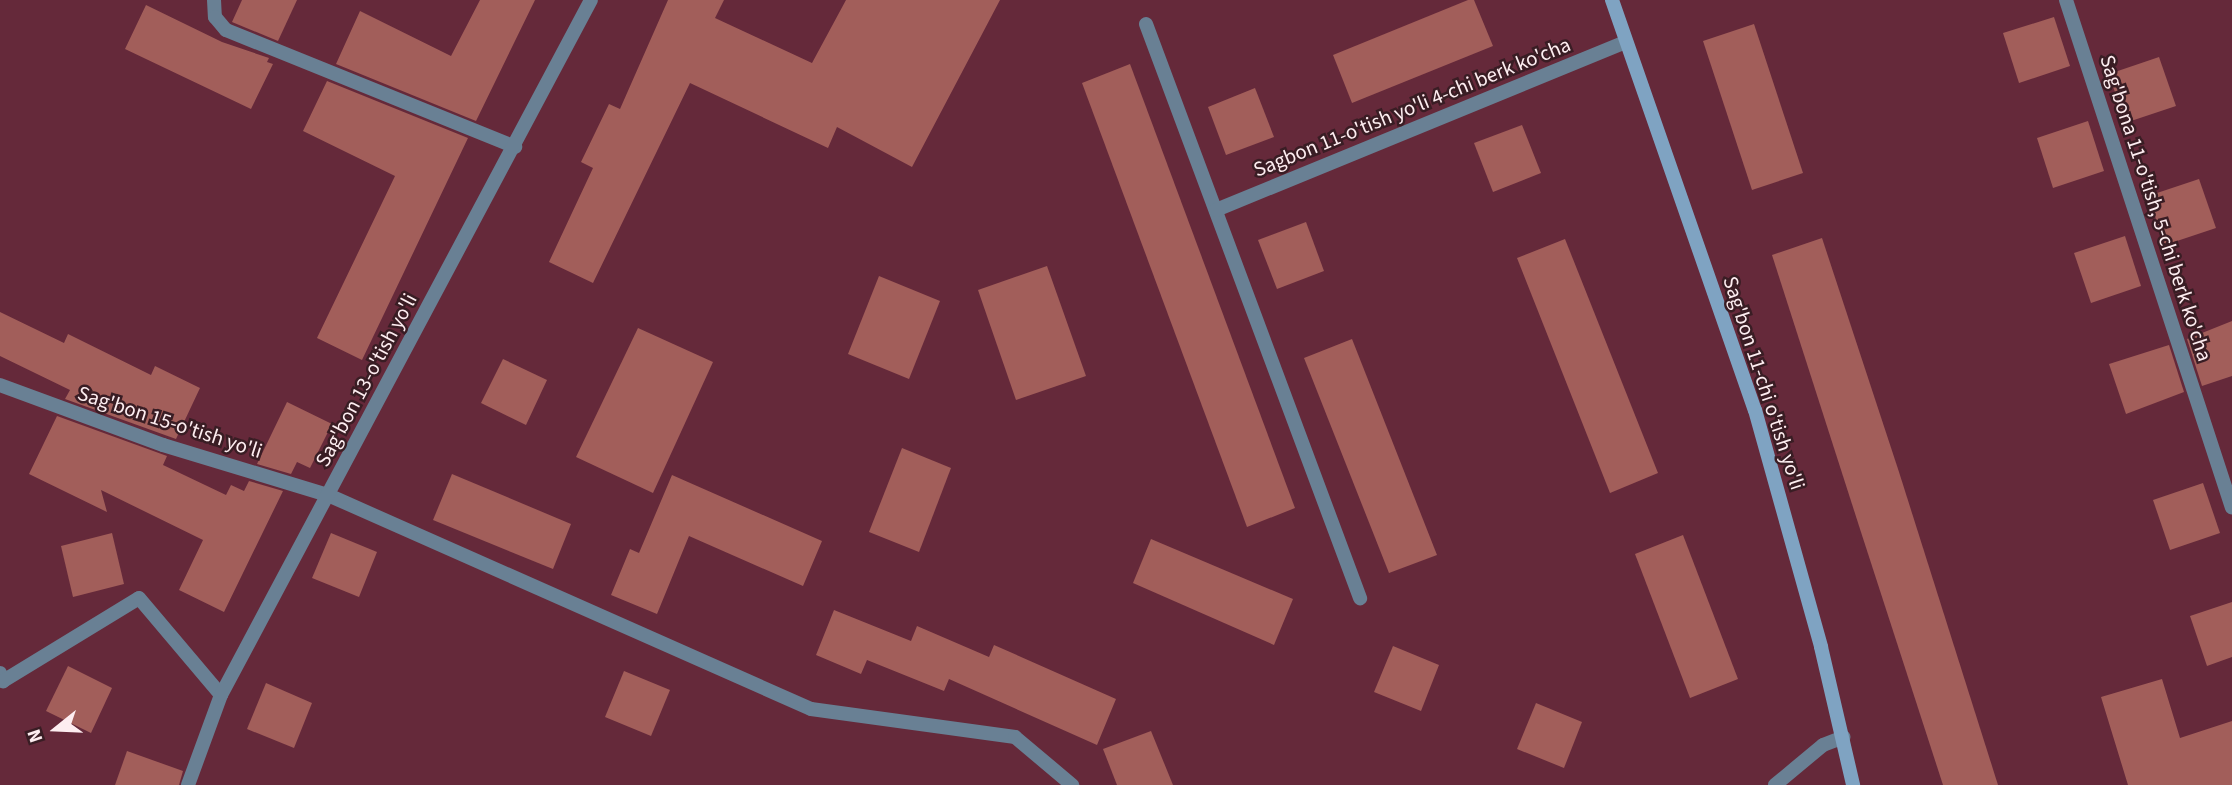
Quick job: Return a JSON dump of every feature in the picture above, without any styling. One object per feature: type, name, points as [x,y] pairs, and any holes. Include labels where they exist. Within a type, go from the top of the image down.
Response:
[{"type":"main road","name":"Sag'bon 11-chi o'tish yo'li","points":[[1612,0],[1755,410],[1844,737],[1853,785]]},
{"type":"street","points":[[214,0],[215,17],[226,30],[516,147]]},
{"type":"street","name":"Sag'bon 13-o'tish yo'li","points":[[188,785],[221,695],[516,147],[591,0]]},
{"type":"street","name":"Sag'bona 11-o'tish, 5-chi berk ko'cha","points":[[2066,0],[2232,508]]},
{"type":"street","points":[[1146,24],[1360,598]]},
{"type":"street","name":"Sagbon 11-o'tish yo'li 4-chi berk ko'cha","points":[[1216,210],[1625,42]]},
{"type":"street","name":"Sag'bon 15-o'tish yo'li","points":[[0,386],[163,445],[328,495],[811,709],[1015,737],[1072,785]]},
{"type":"street","points":[[0,673],[3,681],[139,598],[221,695]]},
{"type":"street","points":[[1775,785],[1823,746],[1844,737]]},
{"type":"building","points":[[242,0],[297,0],[278,41],[232,22]]},
{"type":"building","points":[[480,0],[535,0],[476,121],[336,64],[360,11],[451,56]]},
{"type":"building","points":[[668,0],[724,0],[715,18],[812,63],[846,0],[1000,0],[912,167],[837,127],[828,148],[690,83],[593,283],[549,262],[593,168],[581,162],[609,104],[620,109]]},
{"type":"building","points":[[1468,0],[1474,0],[1493,46],[1352,103],[1333,55]]},
{"type":"building","points":[[146,5],[222,42],[269,58],[267,62],[273,64],[251,109],[125,49]]},
{"type":"building","points":[[2054,17],[2070,66],[2019,83],[2003,33]]},
{"type":"building","points":[[1754,24],[1803,173],[1752,190],[1703,41]]},
{"type":"building","points":[[2159,57],[2176,106],[2125,123],[2109,74]]},
{"type":"building","points":[[1130,64],[1295,508],[1247,527],[1082,83]]},
{"type":"building","points":[[327,81],[468,138],[362,360],[317,338],[395,176],[303,131]]},
{"type":"building","points":[[1255,88],[1274,137],[1226,155],[1208,107]]},
{"type":"building","points":[[2088,121],[2104,171],[2053,188],[2037,138]]},
{"type":"building","points":[[1522,125],[1541,173],[1493,192],[1474,143]]},
{"type":"building","points":[[2199,179],[2216,228],[2165,245],[2148,196]]},
{"type":"building","points":[[1306,222],[1324,271],[1277,289],[1258,240]]},
{"type":"building","points":[[2125,236],[2141,286],[2091,303],[2074,253]]},
{"type":"building","points":[[1822,238],[1998,785],[1943,785],[1860,529],[1772,255]]},
{"type":"building","points":[[1565,239],[1658,473],[1610,493],[1517,258]]},
{"type":"building","points":[[1047,266],[1086,376],[1016,400],[978,290]]},
{"type":"building","points":[[879,276],[940,301],[909,379],[848,354]]},
{"type":"building","points":[[0,312],[64,343],[68,334],[151,375],[155,366],[200,388],[176,439],[65,399],[70,390],[0,356]]},
{"type":"building","points":[[2232,321],[2232,376],[2202,386],[2187,339]]},
{"type":"building","points":[[638,328],[713,362],[653,493],[576,457]]},
{"type":"building","points":[[1352,339],[1437,555],[1389,573],[1304,358]]},
{"type":"building","points":[[2169,345],[2184,392],[2126,414],[2109,364]]},
{"type":"building","points":[[503,359],[547,380],[526,425],[481,403]]},
{"type":"building","points":[[287,402],[332,424],[310,468],[297,462],[291,474],[257,464]]},
{"type":"building","points":[[57,416],[167,456],[163,465],[226,495],[231,485],[244,491],[249,481],[283,491],[224,612],[179,590],[203,540],[101,490],[107,512],[29,474]]},
{"type":"building","points":[[902,448],[951,468],[919,552],[869,532]]},
{"type":"building","points":[[452,474],[571,524],[553,569],[433,520]]},
{"type":"building","points":[[672,475],[822,541],[803,586],[689,536],[657,614],[611,595],[630,549],[639,553]]},
{"type":"building","points":[[2203,483],[2220,533],[2170,550],[2153,500]]},
{"type":"building","points":[[112,533],[124,584],[73,597],[61,546]]},
{"type":"building","points":[[331,533],[377,552],[359,597],[312,578]]},
{"type":"building","points":[[1683,535],[1738,679],[1690,698],[1635,554]]},
{"type":"building","points":[[1151,539],[1293,599],[1274,645],[1133,583]]},
{"type":"building","points":[[2232,602],[2232,657],[2207,666],[2190,616]]},
{"type":"building","points":[[834,610],[911,641],[917,626],[989,657],[994,645],[1116,699],[1097,745],[949,679],[944,691],[867,660],[861,674],[816,655]]},
{"type":"building","points":[[1393,646],[1439,665],[1421,711],[1374,692]]},
{"type":"building","points":[[68,666],[112,688],[91,733],[46,711]]},
{"type":"building","points":[[624,671],[670,690],[651,736],[605,717]]},
{"type":"building","points":[[2162,679],[2180,738],[2232,721],[2232,785],[2128,785],[2101,697]]},
{"type":"building","points":[[266,683],[312,703],[294,748],[247,729]]},
{"type":"building","points":[[1536,703],[1582,722],[1564,768],[1517,749]]},
{"type":"building","points":[[1151,731],[1173,785],[1117,785],[1103,749]]},
{"type":"building","points":[[127,751],[183,771],[179,785],[115,785]]}]
